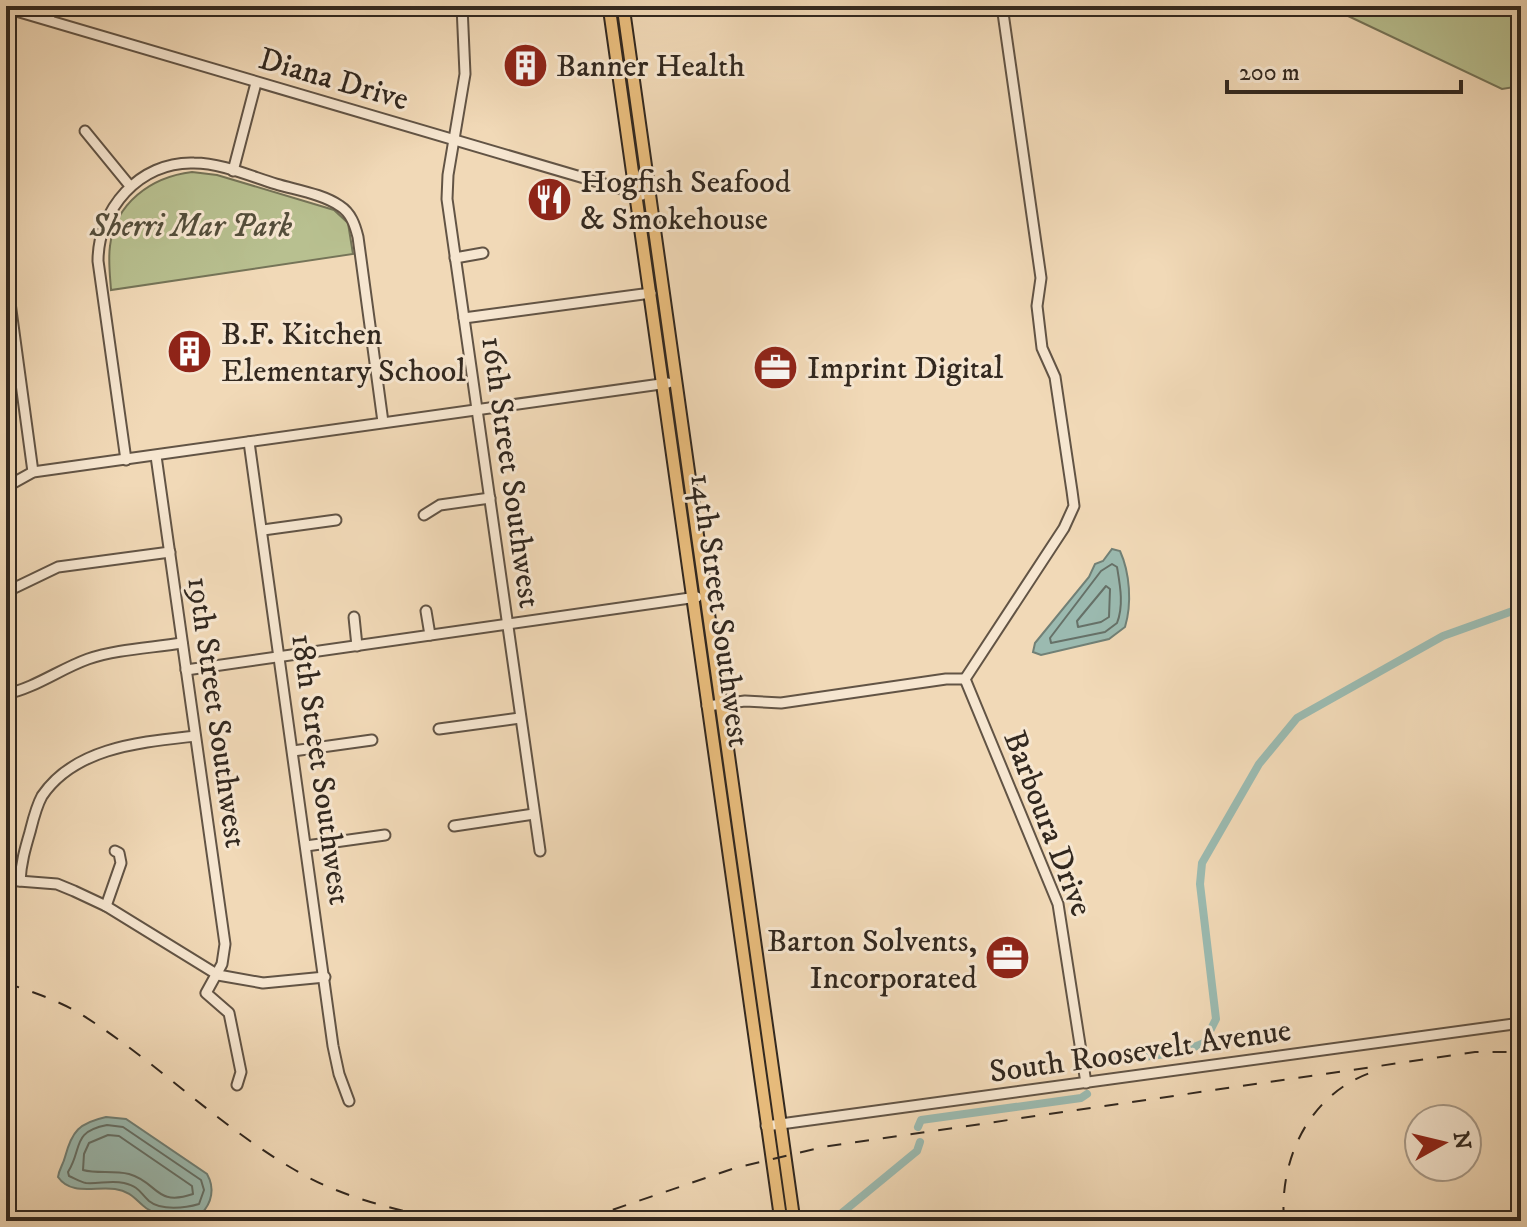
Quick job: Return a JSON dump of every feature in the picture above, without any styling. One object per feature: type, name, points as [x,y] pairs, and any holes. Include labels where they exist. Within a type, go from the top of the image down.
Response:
[{"type":"main road","name":"14th Street Southwest","points":[[609,6],[643,195],[670,382],[698,597],[707,706],[781,1221]]},
{"type":"main road","name":"14th Street Southwest","points":[[623,6],[651,293],[670,382]]},
{"type":"main road","name":"14th Street Southwest","points":[[698,597],[720,704],[794,1221]]},
{"type":"street","points":[[49,19],[52,6]]},
{"type":"street","name":"16th Street Southwest","points":[[462,6],[465,74],[447,187],[540,851]]},
{"type":"street","points":[[707,706],[745,701],[781,703],[946,679],[965,679],[1064,528],[1074,506],[1055,377],[1042,348],[1037,306],[1041,278],[1002,6]]},
{"type":"street","name":"Diana Drive","points":[[6,8],[643,195]]},
{"type":"street","points":[[233,171],[256,83]]},
{"type":"street","points":[[85,131],[130,186]]},
{"type":"street","points":[[126,460],[98,252],[106,219],[130,186],[147,175],[184,163],[210,165],[329,200],[341,206],[351,217],[358,237],[383,422]]},
{"type":"street","points":[[455,258],[483,253]]},
{"type":"street","points":[[6,273],[33,472]]},
{"type":"street","points":[[464,318],[651,293]]},
{"type":"street","points":[[6,487],[33,472],[670,382]]},
{"type":"street","name":"18th Street Southwest","points":[[249,442],[333,1046],[349,1101]]},
{"type":"street","name":"19th Street Southwest","points":[[156,456],[225,944],[223,963],[206,993],[229,1013],[241,1072],[237,1085]]},
{"type":"street","points":[[424,515],[440,505],[490,498]]},
{"type":"street","points":[[263,530],[336,520]]},
{"type":"street","points":[[6,592],[58,567],[170,552]]},
{"type":"street","points":[[186,670],[698,597]]},
{"type":"street","points":[[426,611],[430,635]]},
{"type":"street","points":[[354,617],[357,646]]},
{"type":"street","points":[[6,694],[22,690],[98,656],[182,643]]},
{"type":"street","name":"Barboura Drive","points":[[965,679],[1058,904],[1086,1083]]},
{"type":"street","points":[[439,729],[520,718]]},
{"type":"street","points":[[20,881],[22,857],[35,813],[43,795],[58,778],[97,755],[124,745],[195,736]]},
{"type":"street","points":[[293,751],[372,740]]},
{"type":"street","points":[[454,826],[534,814]]},
{"type":"street","points":[[306,846],[385,835]]},
{"type":"street","points":[[106,906],[121,863],[119,853],[115,851]]},
{"type":"street","points":[[6,880],[57,884],[106,906],[218,975],[263,983],[325,977]]},
{"type":"street","name":"South Roosevelt Avenue","points":[[766,1126],[1521,1023]]},
{"type":"green space","points":[[1327,6],[1521,6],[1521,86],[1502,89]]},
{"type":"green space","name":"Sherri Mar Park","points":[[192,172],[217,175],[334,210],[348,223],[353,254],[111,290],[110,246],[113,231],[127,205],[149,186]]},
{"type":"water","points":[[1112,549],[1120,551],[1128,579],[1129,609],[1125,627],[1109,639],[1041,655],[1033,652],[1035,643],[1089,577],[1095,564],[1103,561]]},
{"type":"water","points":[[106,1117],[126,1119],[207,1174],[211,1195],[201,1214],[157,1213],[122,1191],[84,1189],[63,1183],[58,1177],[74,1134],[83,1125]]},
{"type":"waterway","points":[[1103,1062],[1182,1052],[1204,1043],[1216,1019],[1200,884],[1202,863],[1259,764],[1297,718],[1443,636],[1521,608]]},
{"type":"waterway","points":[[918,1127],[921,1120],[1081,1098],[1087,1094]]},
{"type":"waterway","points":[[832,1221],[917,1151],[920,1142]]},
{"type":"railway","points":[[6,983],[79,1013],[134,1051],[239,1133],[313,1180],[370,1202],[450,1221]]},
{"type":"railway","points":[[558,1221],[609,1211],[735,1168],[823,1147],[1475,1052],[1521,1052]]},
{"type":"railway","points":[[1284,1221],[1287,1175],[1302,1132],[1330,1097],[1370,1073]]},
{"type":"place","name":"Banner Health","points":[[525,65]]},
{"type":"place","name":"Hogfish Seafood & Smokehouse","points":[[549,199]]},
{"type":"place","name":"B.F. Kitchen Elementary School","points":[[190,351]]},
{"type":"place","name":"Imprint Digital","points":[[776,367]]},
{"type":"place","name":"Barton Solvents, Incorporated","points":[[1008,958]]}]
